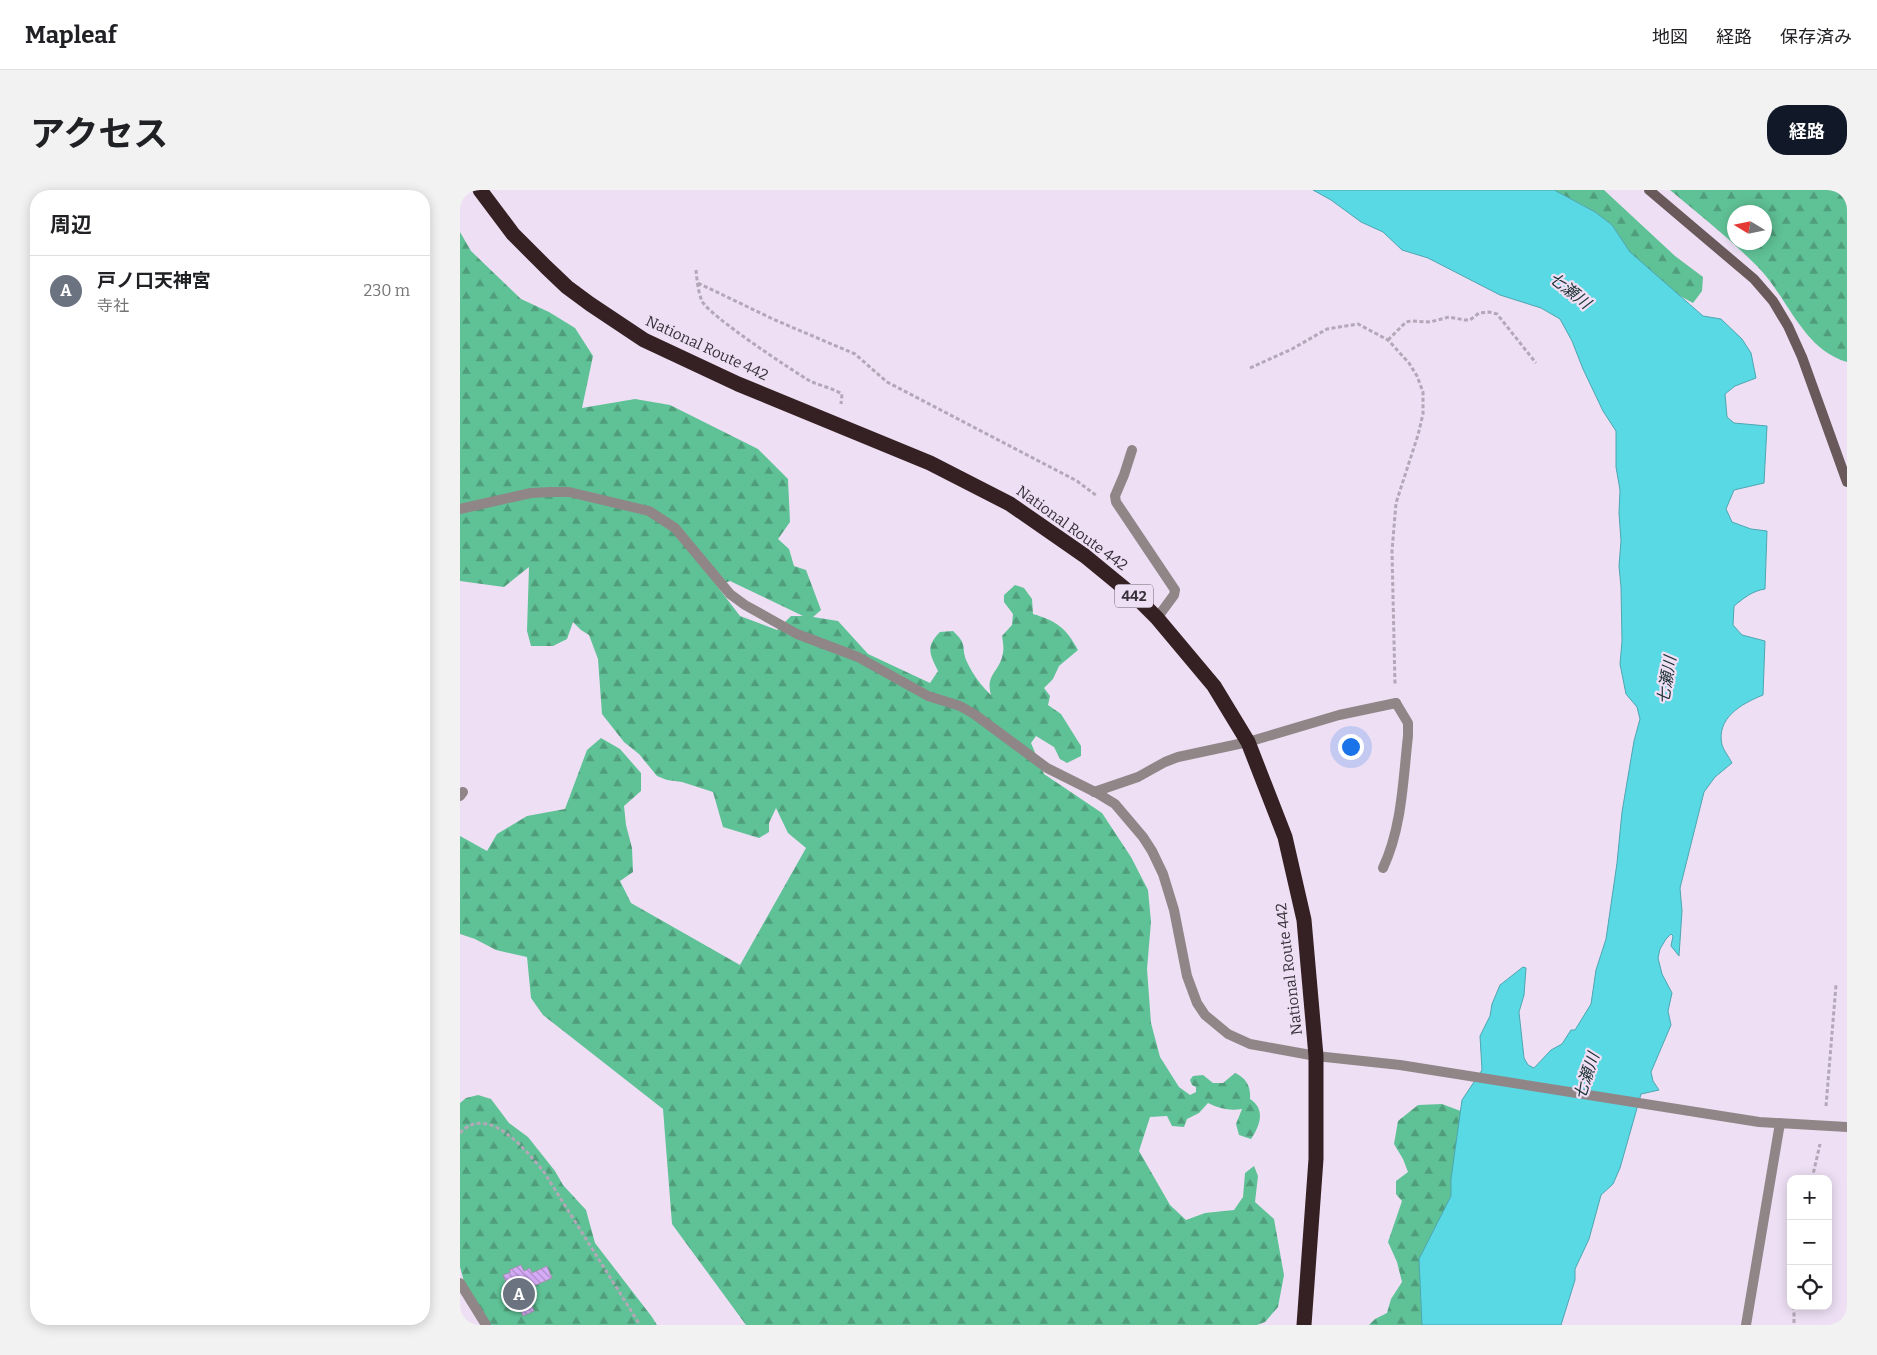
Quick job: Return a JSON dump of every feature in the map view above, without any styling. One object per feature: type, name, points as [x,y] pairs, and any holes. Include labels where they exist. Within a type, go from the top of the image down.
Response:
[{"type":"highway","name":"National Route 442","points":[[480,190],[513,234],[546,267],[567,287],[617,323],[679,357],[930,463],[1010,504],[1112,577],[1157,618],[1214,686],[1248,742],[1285,837],[1304,920],[1316,1056],[1316,1159],[1304,1325]]},
{"type":"street","points":[[1649,190],[1754,279],[1773,301],[1788,326],[1802,356],[1847,482]]},
{"type":"street","points":[[1132,450],[1115,496],[1116,502],[1126,518],[1175,590],[1174,595],[1157,618]]},
{"type":"street","points":[[460,509],[531,493],[569,492],[649,511],[675,528],[730,594],[744,605],[797,634],[858,657],[920,692],[960,706],[993,726],[1031,758],[1115,804],[1136,827],[1152,850],[1169,892],[1191,989],[1205,1015],[1228,1034],[1250,1044],[1316,1056],[1400,1065],[1759,1122],[1847,1127]]},
{"type":"street","points":[[1094,792],[1138,778],[1165,762],[1178,757],[1248,742],[1339,715],[1396,703],[1408,724],[1408,736],[1398,817],[1390,853],[1383,868]]},
{"type":"street","points":[[1746,1325],[1780,1123]]},
{"type":"street","points":[[460,1283],[486,1325]]},
{"type":"path","points":[[696,270],[702,301],[706,307],[738,332],[811,381],[842,394],[843,398],[834,424]]},
{"type":"path","points":[[698,283],[775,320],[855,354],[887,382],[1077,481],[1102,500]]},
{"type":"path","points":[[1388,340],[1406,322],[1430,322],[1449,318],[1470,320],[1479,313],[1489,312],[1497,314],[1536,363]]},
{"type":"path","points":[[1250,368],[1292,349],[1327,329],[1358,324],[1388,340],[1417,376],[1423,392],[1423,414],[1396,503],[1392,551],[1396,703]]},
{"type":"path","points":[[1825,1109],[1836,985]]},
{"type":"path","points":[[460,1133],[467,1126],[477,1122],[490,1124],[516,1140],[533,1158],[544,1172],[640,1325]]},
{"type":"path","points":[[1813,1175],[1821,1141]]},
{"type":"path","points":[[1794,1310],[1794,1325]]},
{"type":"green space","points":[[1554,190],[1604,190],[1675,256],[1703,277],[1702,291],[1693,303],[1640,274],[1612,225],[1595,212]]},
{"type":"green space","points":[[1670,190],[1847,190],[1847,362],[1831,355],[1818,346],[1797,321],[1768,278],[1740,250],[1772,250],[1772,205],[1727,205],[1727,238]]},
{"type":"green space","points":[[460,232],[471,251],[521,299],[549,312],[575,328],[593,356],[582,408],[635,399],[670,405],[758,449],[788,479],[790,522],[778,539],[789,549],[794,566],[806,570],[821,610],[813,617],[838,621],[868,654],[930,683],[938,671],[930,651],[932,642],[940,632],[953,631],[963,643],[965,657],[972,671],[991,695],[991,677],[999,665],[1003,653],[1002,636],[1012,625],[1013,614],[1004,602],[1004,595],[1015,585],[1024,588],[1032,599],[1033,614],[1048,619],[1060,626],[1078,650],[1059,666],[1053,679],[1044,688],[1050,696],[1048,705],[1061,714],[1081,746],[1081,756],[1067,763],[1060,759],[1054,747],[1036,736],[1031,743],[1044,774],[1102,813],[1131,857],[1148,890],[1151,922],[1147,969],[1151,1023],[1160,1057],[1179,1087],[1190,1095],[1196,1092],[1196,1087],[1192,1085],[1190,1080],[1193,1076],[1203,1075],[1213,1083],[1223,1083],[1235,1073],[1239,1075],[1247,1083],[1250,1090],[1250,1099],[1255,1103],[1260,1113],[1257,1129],[1251,1139],[1239,1135],[1236,1124],[1242,1109],[1225,1109],[1208,1103],[1199,1113],[1187,1119],[1184,1127],[1172,1126],[1167,1116],[1150,1117],[1139,1151],[1170,1205],[1186,1220],[1205,1213],[1234,1210],[1243,1197],[1245,1173],[1254,1166],[1258,1176],[1255,1202],[1274,1219],[1284,1275],[1278,1307],[1265,1322],[1257,1325],[746,1325],[672,1224],[663,1109],[543,1015],[531,998],[527,957],[496,950],[475,939],[460,934],[460,836],[487,851],[497,834],[527,816],[565,809],[587,750],[601,738],[620,749],[641,773],[641,791],[624,806],[626,825],[632,848],[633,872],[620,881],[631,903],[740,965],[806,848],[788,833],[776,808],[769,823],[769,832],[759,838],[723,827],[713,792],[657,776],[639,754],[624,742],[602,714],[598,659],[589,635],[573,622],[567,639],[553,646],[531,646],[527,631],[529,567],[504,587],[460,581]],"holes":[[[730,581],[803,616],[791,616],[777,630],[740,616],[717,586]]]},
{"type":"green space","points":[[478,1095],[491,1099],[509,1123],[528,1137],[555,1171],[563,1185],[586,1210],[595,1243],[657,1325],[485,1325],[472,1311],[460,1267],[460,1103],[466,1098]]},
{"type":"green space","points":[[1442,1104],[1466,1113],[1456,1168],[1451,1184],[1452,1198],[1425,1248],[1430,1258],[1420,1273],[1426,1287],[1423,1325],[1369,1325],[1375,1319],[1387,1313],[1391,1299],[1402,1282],[1397,1262],[1388,1242],[1402,1201],[1396,1194],[1396,1181],[1408,1172],[1394,1144],[1398,1121],[1418,1105]]},
{"type":"water","name":"七瀬川","points":[[1313,190],[1554,190],[1595,212],[1612,225],[1630,252],[1703,316],[1721,319],[1742,339],[1751,353],[1756,378],[1735,386],[1725,394],[1727,417],[1734,423],[1767,426],[1764,483],[1734,490],[1726,509],[1732,522],[1751,529],[1767,531],[1765,589],[1752,593],[1734,606],[1733,625],[1742,635],[1765,641],[1763,695],[1746,703],[1732,713],[1723,727],[1721,735],[1722,745],[1732,763],[1715,777],[1704,792],[1680,888],[1682,911],[1679,956],[1671,946],[1673,936],[1671,934],[1660,949],[1658,958],[1662,974],[1672,993],[1668,1011],[1671,1025],[1651,1072],[1653,1081],[1659,1090],[1641,1094],[1620,1168],[1613,1184],[1601,1195],[1589,1239],[1575,1269],[1575,1280],[1561,1325],[1422,1325],[1419,1259],[1451,1196],[1451,1179],[1462,1100],[1482,1070],[1480,1036],[1490,1016],[1492,1004],[1500,985],[1523,967],[1526,968],[1524,995],[1519,1012],[1524,1058],[1528,1065],[1534,1068],[1551,1050],[1562,1044],[1571,1030],[1575,1030],[1591,1004],[1596,970],[1606,939],[1622,812],[1634,741],[1640,719],[1637,707],[1626,694],[1620,664],[1622,641],[1619,566],[1621,541],[1620,490],[1616,467],[1616,431],[1603,411],[1572,341],[1560,319],[1541,308],[1500,295],[1428,258],[1402,250],[1383,232],[1361,222],[1331,200]]},
{"type":"building","points":[[521,1265],[524,1271],[530,1268],[532,1273],[547,1266],[552,1278],[525,1290],[534,1311],[523,1316],[516,1299],[513,1299],[503,1275]]},
{"type":"place","name":"戸ノ口天神宮","points":[[519,1294]]}]
